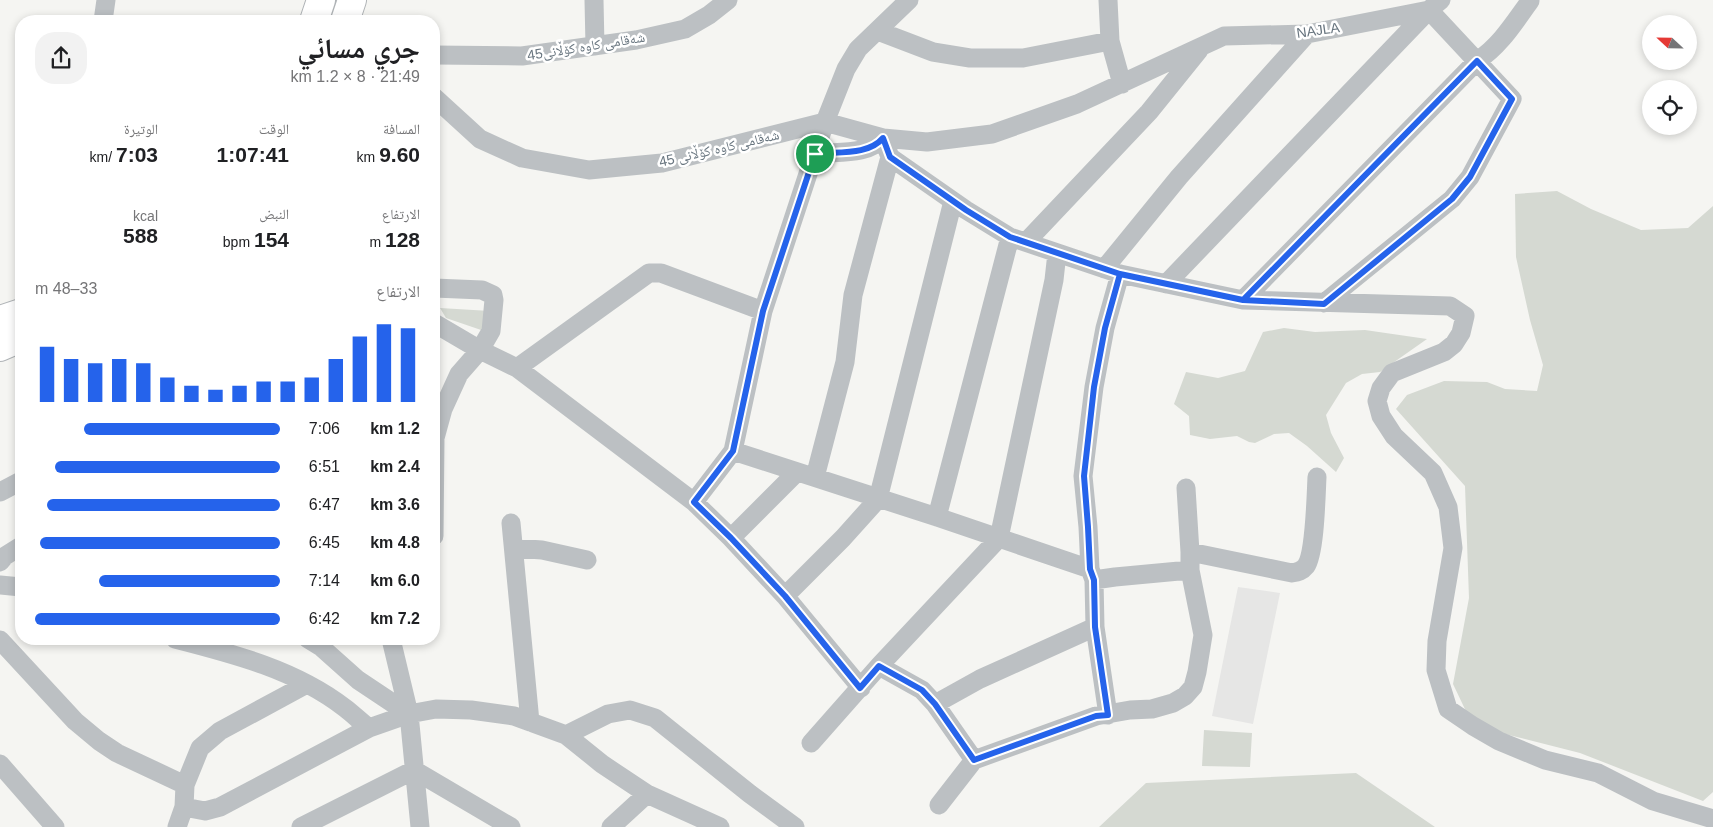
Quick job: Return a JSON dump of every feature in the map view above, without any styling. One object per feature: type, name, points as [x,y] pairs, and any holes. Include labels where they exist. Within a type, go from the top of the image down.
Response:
[{"type":"main road","points":[[316,15],[321,0]]},
{"type":"main road","points":[[347,15],[352,0]]},
{"type":"main road","points":[[0,320],[15,315]]},
{"type":"main road","points":[[0,347],[15,341]]},
{"type":"street","points":[[104,15],[106,0]]},
{"type":"street","points":[[594,0],[595,46]]},
{"type":"street","name":"شەقامی کاوە کۆڵانی45","points":[[440,55],[522,56],[636,40],[686,29],[709,15],[728,0]]},
{"type":"street","points":[[694,502],[733,451],[763,311],[825,122],[846,70],[858,49],[909,0]]},
{"type":"street","points":[[1108,0],[1110,41],[1122,84]]},
{"type":"street","points":[[1243,300],[1477,61],[1490,52],[1507,33],[1530,1]]},
{"type":"street","points":[[1166,284],[1435,5],[1477,61],[1512,99],[1470,177],[1452,199],[1324,304]]},
{"type":"street","name":"NAJLA","points":[[825,122],[883,138],[927,142],[992,134],[1077,104],[1224,36],[1307,34],[1435,5]]},
{"type":"street","points":[[878,31],[933,52],[970,58],[1023,58],[1110,41]]},
{"type":"street","points":[[1108,715],[1095,627],[1084,476],[1094,387],[1105,328],[1112,271],[1179,177],[1307,34]]},
{"type":"street","points":[[937,517],[1018,240],[1149,112],[1203,46]]},
{"type":"street","name":"شەقامی کاوە کۆڵانی 45","points":[[440,102],[480,138],[522,158],[589,170],[662,162],[825,122]]},
{"type":"street","points":[[815,154],[855,151],[877,146],[883,138]]},
{"type":"street","points":[[883,138],[890,157],[953,201],[1018,240],[1112,271],[1243,300],[1324,304],[1450,306],[1465,316],[1461,333],[1454,344],[1444,352],[1392,373],[1381,388],[1377,401],[1381,416],[1394,436],[1433,473],[1448,507],[1453,548],[1437,641],[1436,670],[1448,709],[1499,741],[1545,760],[1598,773],[1653,801],[1713,819]]},
{"type":"street","points":[[815,477],[845,362],[853,294],[890,157]]},
{"type":"street","points":[[785,596],[844,538],[878,499],[953,201]]},
{"type":"street","points":[[812,744],[879,666],[998,538],[1054,280],[1057,253]]},
{"type":"street","points":[[517,368],[649,273],[661,272],[763,311]]},
{"type":"street","points":[[440,288],[482,290],[493,295],[491,331],[480,350],[459,374],[440,420]]},
{"type":"street","points":[[440,327],[480,350],[517,368],[694,502],[731,538],[785,596],[860,688]]},
{"type":"street","points":[[733,451],[998,538],[1092,575],[1115,576],[1190,561],[1292,573],[1300,572],[1306,566],[1312,550],[1317,477]]},
{"type":"street","points":[[731,538],[796,472]]},
{"type":"street","points":[[0,492],[15,484]]},
{"type":"street","points":[[939,805],[974,760],[1096,716],[1130,710],[1152,709],[1173,703],[1185,696],[1193,687],[1203,635],[1190,561],[1186,488]]},
{"type":"street","points":[[511,522],[530,722]]},
{"type":"street","points":[[514,548],[542,550],[587,560]]},
{"type":"street","points":[[0,562],[15,550]]},
{"type":"street","points":[[0,585],[15,586]]},
{"type":"street","points":[[935,704],[980,679],[1095,627]]},
{"type":"street","points":[[0,640],[75,721],[99,741],[118,753],[185,785]]},
{"type":"street","points":[[199,645],[227,652],[276,669],[307,684],[344,707],[368,728]]},
{"type":"street","points":[[318,645],[358,680],[409,714]]},
{"type":"street","points":[[392,645],[409,714],[420,827]]},
{"type":"street","points":[[879,666],[922,690],[935,704],[974,760]]},
{"type":"street","points":[[177,827],[184,807],[185,785],[200,748],[220,731],[307,684]]},
{"type":"street","points":[[184,807],[205,811],[220,806],[368,728],[409,714],[436,708],[514,716],[566,735],[602,764],[647,794],[720,827]]},
{"type":"street","points":[[566,735],[608,714],[630,710],[656,718],[750,794],[795,827]]},
{"type":"street","points":[[0,764],[55,827]]},
{"type":"street","points":[[301,827],[414,770]]},
{"type":"street","points":[[414,770],[511,827]]},
{"type":"street","points":[[611,827],[647,794]]},
{"type":"shaded area","points":[[1557,191],[1591,209],[1641,230],[1688,228],[1713,206],[1713,792],[1703,801],[1580,753],[1473,726],[1453,684],[1469,598],[1465,486],[1396,409],[1407,395],[1444,381],[1487,382],[1505,389],[1537,391],[1543,365],[1530,320],[1516,257],[1515,194]]},
{"type":"shaded area","points":[[440,308],[490,311],[484,331],[446,318]]},
{"type":"shaded area","points":[[1284,328],[1315,332],[1365,330],[1427,339],[1380,372],[1362,374],[1346,383],[1326,415],[1331,433],[1344,458],[1336,472],[1289,433],[1274,434],[1255,443],[1237,436],[1210,439],[1190,435],[1189,416],[1174,404],[1186,372],[1218,378],[1245,371],[1263,332]]},
{"type":"shaded area","points":[[1238,587],[1280,593],[1253,724],[1212,716]]},
{"type":"shaded area","points":[[1204,730],[1252,733],[1250,767],[1202,766]]},
{"type":"shaded area","points":[[1356,773],[1435,827],[1099,827],[1146,783]]},
{"type":"route","points":[[815,154],[763,311],[733,451],[694,502],[731,538],[785,596],[860,688],[879,666],[922,690],[935,704],[974,760],[1096,716],[1108,715],[1095,627],[1094,580],[1090,569],[1084,476],[1094,387],[1105,328],[1120,274],[1166,284],[1243,300],[1324,304],[1452,199],[1470,177],[1512,99],[1477,61],[1243,300],[1120,274],[1010,237],[966,210],[890,157],[883,138],[877,146],[855,151],[815,154]]}]
